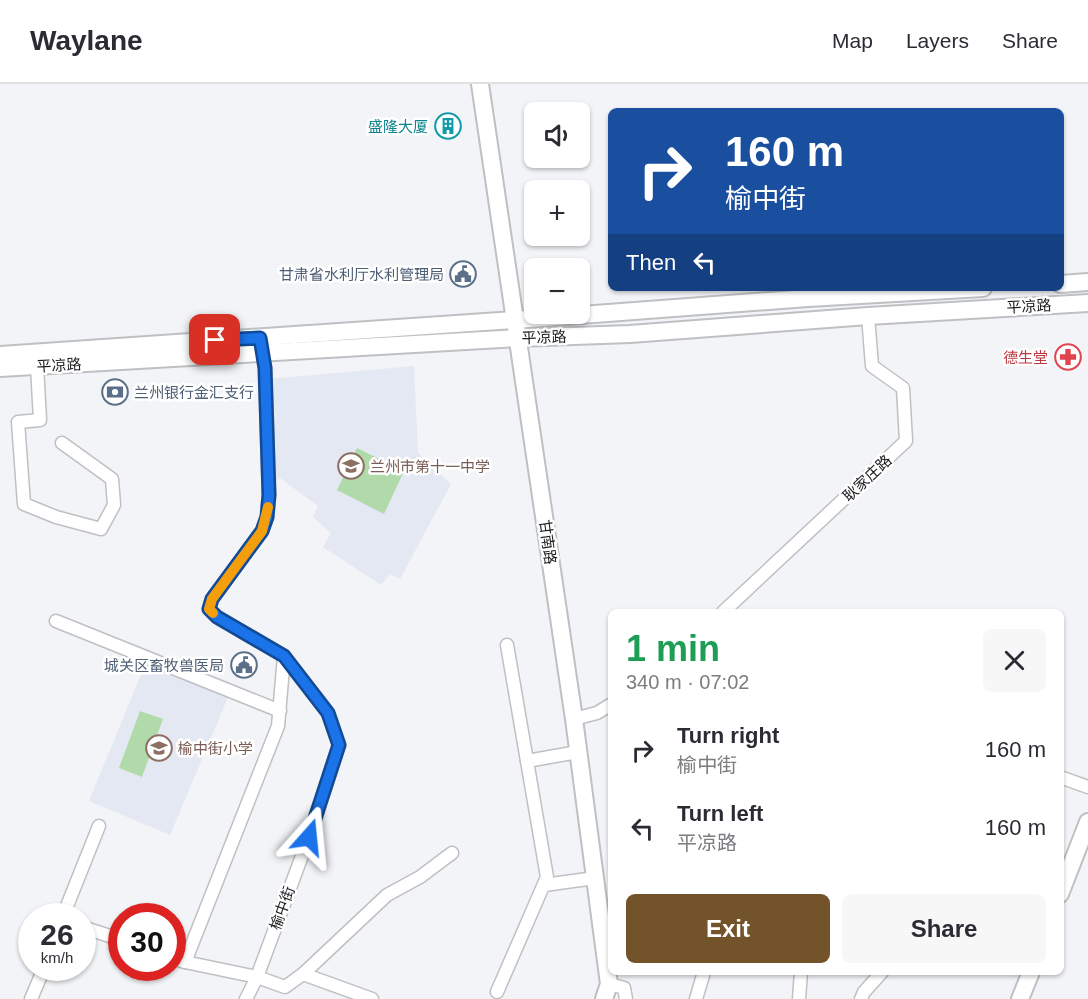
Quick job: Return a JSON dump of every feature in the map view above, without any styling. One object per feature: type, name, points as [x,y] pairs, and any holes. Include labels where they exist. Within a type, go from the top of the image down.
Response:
[{"type":"street","name":"甘南路","points":[[480,84],[574,719],[607,992]]},
{"type":"street","name":"平凉路","points":[[1064,284],[1088,282]]},
{"type":"street","name":"平凉路","points":[[0,368],[515,320],[930,291]]},
{"type":"street","name":"平凉路","points":[[0,354],[630,334],[868,316],[1088,303]]},
{"type":"street","name":"耿家庄路","points":[[726,609],[906,441],[903,388],[872,366],[868,316]]},
{"type":"street","name":"榆中街","points":[[246,999],[257,977],[309,837],[339,745],[328,713],[284,656],[217,617],[209,609],[212,599],[262,531],[267,517],[269,495],[265,368],[261,345]]},
{"type":"street","points":[[37,366],[40,420],[18,422],[24,504],[56,517],[101,529],[114,505],[112,479],[62,443]]},
{"type":"street","points":[[56,621],[280,711]]},
{"type":"street","points":[[497,992],[547,877],[507,645]]},
{"type":"street","points":[[186,959],[278,726],[284,656]]},
{"type":"street","points":[[574,719],[597,713],[608,706]]},
{"type":"street","points":[[528,761],[578,752]]},
{"type":"street","points":[[1064,779],[1088,788]]},
{"type":"street","points":[[1064,884],[1088,822]]},
{"type":"street","points":[[68,903],[99,826]]},
{"type":"street","points":[[186,962],[257,977],[285,987],[303,974],[387,895],[420,877],[452,853]]},
{"type":"street","points":[[544,885],[595,878]]},
{"type":"street","points":[[303,974],[372,999]]},
{"type":"street","points":[[696,999],[703,975]]},
{"type":"street","points":[[799,999],[801,975]]},
{"type":"street","points":[[861,999],[864,992],[879,975]]},
{"type":"street","points":[[1020,999],[1029,975]]},
{"type":"street","points":[[32,999],[39,981]]},
{"type":"street","points":[[607,992],[624,988],[626,999]]},
{"type":"shaded area","name":"兰州市第十一中学","points":[[414,366],[418,453],[451,484],[400,579],[390,574],[381,585],[323,547],[331,533],[313,517],[318,506],[280,478],[272,484],[269,379]]},
{"type":"shaded area","name":"榆中街小学","points":[[145,665],[229,695],[170,835],[89,801]]},
{"type":"green space","points":[[357,448],[404,471],[384,514],[337,490]]},
{"type":"green space","points":[[140,711],[163,719],[142,777],[119,768]]},
{"type":"slow traffic","points":[[213,613],[209,609],[212,599],[262,531],[268,507]]},
{"type":"place","name":"盛隆大厦","points":[[448,126]]},
{"type":"place","name":"甘肃省水利厅水利管理局","points":[[463,274]]},
{"type":"place","name":"德生堂","points":[[1068,357]]},
{"type":"place","name":"兰州银行金汇支行","points":[[115,392]]},
{"type":"place","name":"兰州市第十一中学","points":[[351,466]]},
{"type":"place","name":"城关区畜牧兽医局","points":[[244,665]]},
{"type":"place","name":"榆中街小学","points":[[159,748]]},
{"type":"route","points":[[215,340],[260,338],[265,368],[269,495],[267,517],[262,531],[212,599],[209,609],[217,617],[284,656],[328,713],[339,745],[309,837]]}]
